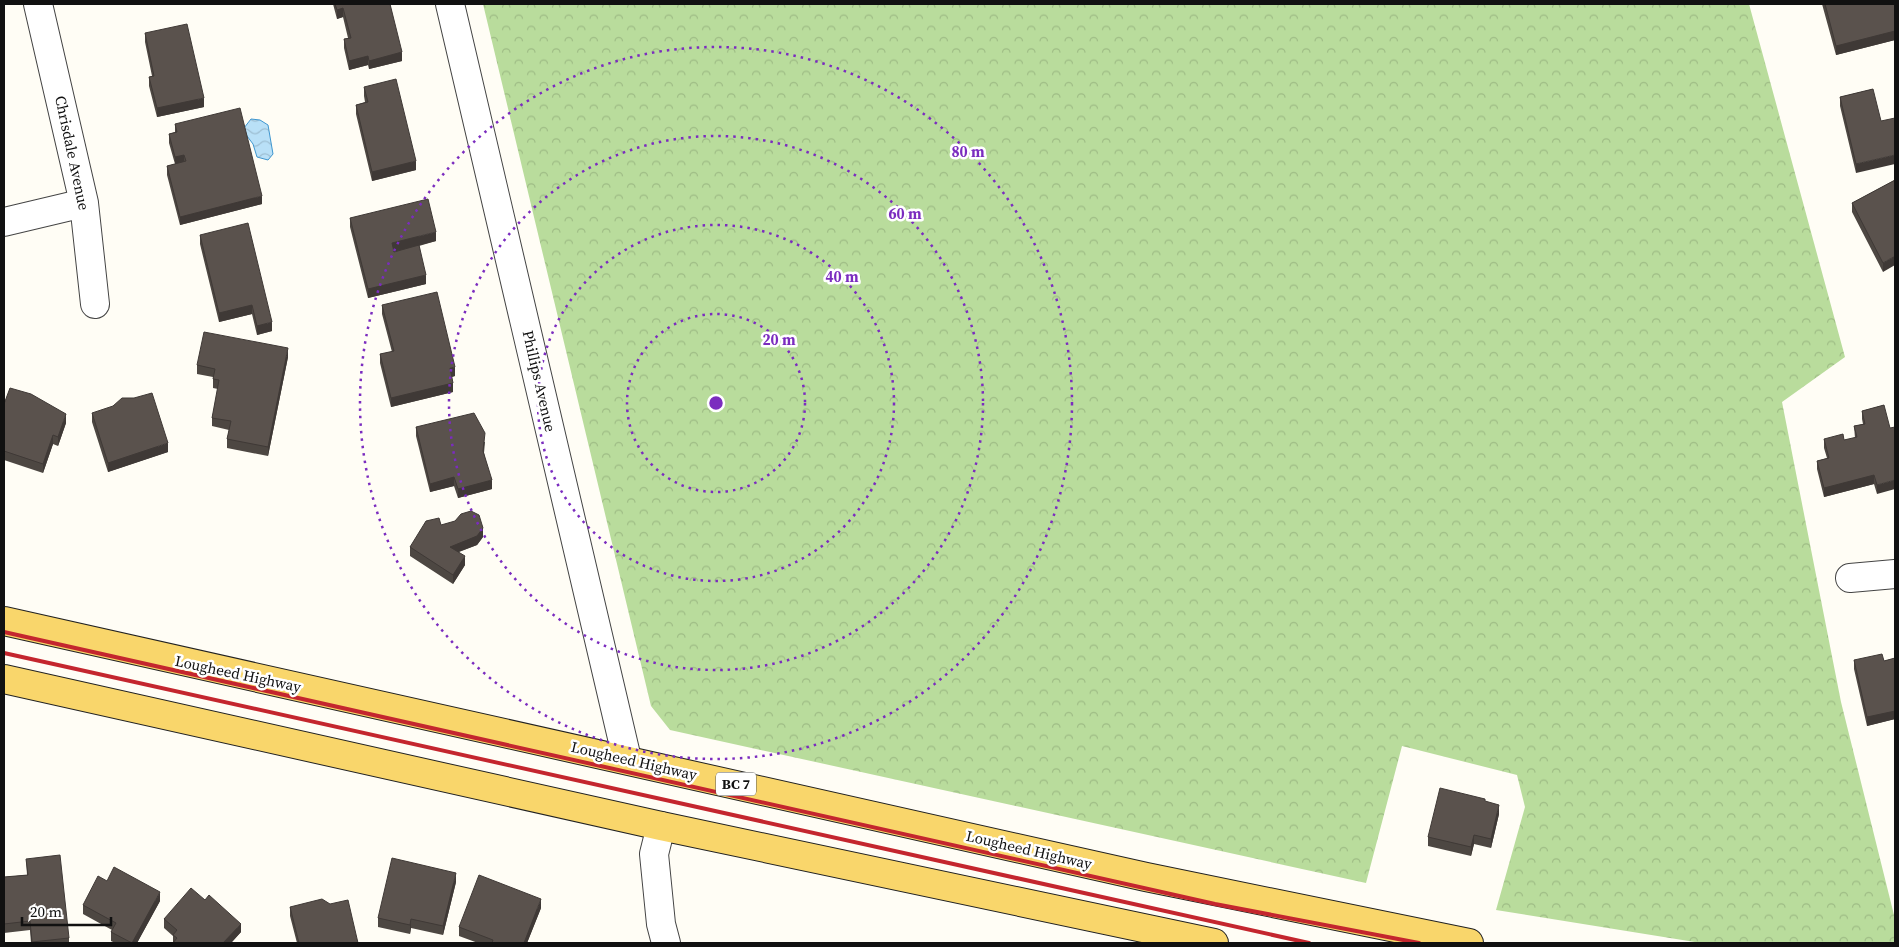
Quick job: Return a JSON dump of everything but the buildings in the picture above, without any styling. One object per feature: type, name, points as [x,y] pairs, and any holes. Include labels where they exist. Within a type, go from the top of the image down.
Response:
[{"type":"main road","name":"Lougheed Highway","points":[[4,620],[167,659],[628,759],[1146,877],[1469,943]]},
{"type":"main road","points":[[4,679],[660,826],[1214,943]]},
{"type":"street","name":"Chrisdale Avenue","points":[[38,4],[84,203],[95,304]]},
{"type":"street","name":"Phillips Avenue","points":[[450,4],[628,759]]},
{"type":"street","points":[[4,222],[84,203]]},
{"type":"street","points":[[1850,578],[1895,574]]},
{"type":"street","points":[[660,826],[654,854],[661,924],[666,943]]},
{"type":"green space","points":[[483,4],[1749,4],[1845,357],[1782,402],[1841,702],[1895,919],[1895,943],[1701,943],[1496,910],[1525,807],[1517,775],[1402,746],[1366,883],[670,730],[651,706]]},
{"type":"water","points":[[251,119],[260,120],[268,125],[273,154],[268,160],[257,157],[253,144],[247,136],[244,128]]},
{"type":"railway","points":[[4,632],[1215,904],[1419,943]]},
{"type":"railway","points":[[4,653],[1309,943]]}]
